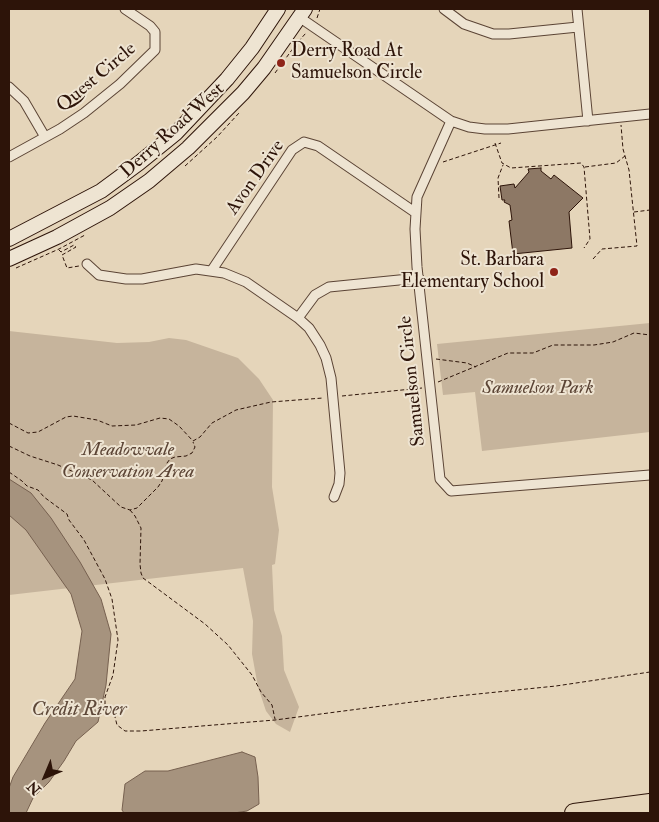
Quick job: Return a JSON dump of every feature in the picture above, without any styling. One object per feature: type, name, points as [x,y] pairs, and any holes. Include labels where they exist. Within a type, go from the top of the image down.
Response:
[{"type":"highway","points":[[574,813],[650,803]]},
{"type":"main road","name":"Derry Road West","points":[[9,239],[101,191],[176,133],[227,79],[252,48],[278,9]]},
{"type":"main road","name":"Derry Road West","points":[[9,260],[57,238],[110,208],[149,181],[188,148],[243,93],[264,68],[302,13]]},
{"type":"street","name":"Quest Circle","points":[[9,157],[60,129],[108,94],[155,50],[156,32],[125,9]]},
{"type":"street","points":[[444,9],[464,24],[492,34],[578,27]]},
{"type":"street","points":[[577,9],[588,120]]},
{"type":"street","points":[[302,13],[451,121],[485,129],[508,129],[650,114]]},
{"type":"street","points":[[9,87],[24,101],[45,138]]},
{"type":"street","name":"Samuelson Circle","points":[[451,121],[417,198],[414,229],[440,479],[451,491],[650,476]]},
{"type":"street","name":"Avon Drive","points":[[212,270],[292,150],[304,142],[318,146],[416,213]]},
{"type":"street","points":[[87,264],[99,275],[126,279],[142,279],[188,270],[212,270],[233,276],[246,282],[298,318],[309,328],[326,358],[331,378],[340,473],[339,484],[334,497]]},
{"type":"street","points":[[298,318],[315,295],[329,287],[419,278]]},
{"type":"path","points":[[316,20],[320,9]]},
{"type":"path","points":[[593,258],[602,249],[636,246],[630,170],[625,156],[620,117]]},
{"type":"path","points":[[495,143],[499,158],[511,168],[581,163],[584,167],[590,239],[584,248]]},
{"type":"path","points":[[431,165],[495,143],[501,143]]},
{"type":"path","points":[[584,167],[616,162],[625,156]]},
{"type":"path","points":[[500,198],[498,178],[504,164]]},
{"type":"path","points":[[633,212],[650,210]]},
{"type":"path","points":[[59,249],[60,252],[74,245],[76,247],[62,255],[67,268],[87,264]]},
{"type":"path","points":[[434,383],[508,353],[532,353],[553,345],[594,345],[613,342],[634,334],[650,335]]},
{"type":"path","points":[[427,360],[447,360],[477,367]]},
{"type":"path","points":[[338,397],[425,387]]},
{"type":"path","points":[[193,441],[200,437],[212,424],[236,410],[271,402],[328,398]]},
{"type":"path","points":[[9,423],[28,433],[38,432],[66,417],[73,416],[97,420],[112,426],[136,425],[160,418],[169,419],[193,441],[195,447],[189,455],[170,459],[158,487],[137,508],[130,510]]},
{"type":"path","points":[[9,446],[92,480],[121,507],[130,510],[141,528],[140,564],[143,578],[205,624],[228,645],[252,675],[261,692],[272,705],[275,720]]},
{"type":"path","points":[[9,472],[27,486],[38,490],[44,497],[68,514],[69,520],[84,540],[105,579],[112,599],[118,640],[113,675],[105,697],[105,710],[114,713],[117,724],[125,731],[141,732],[275,720],[458,696],[556,686],[650,672]]},
{"type":"green space","name":"Samuelson Park","points":[[650,323],[650,432],[482,451],[475,392],[443,395],[437,344]]},
{"type":"green space","name":"Meadowvale Conservation Area","points":[[9,331],[117,343],[149,342],[169,338],[186,340],[238,358],[259,379],[273,400],[272,487],[279,530],[275,564],[272,565],[274,610],[282,636],[284,670],[299,707],[290,732],[276,724],[266,711],[258,687],[252,654],[253,621],[243,568],[9,595]]},
{"type":"water","name":"Credit River","points":[[9,479],[31,493],[51,518],[80,562],[101,599],[111,634],[106,685],[98,722],[76,741],[49,782],[33,798],[26,813],[9,813],[9,788],[13,777],[45,723],[75,679],[82,631],[71,594],[26,530],[9,515]]},
{"type":"water","points":[[242,752],[255,757],[258,777],[259,804],[247,811],[234,813],[124,813],[122,810],[125,784],[145,771],[168,771]]},
{"type":"building","points":[[541,168],[541,171],[551,179],[554,175],[583,198],[569,212],[572,248],[513,254],[509,221],[512,220],[510,205],[504,202],[505,200],[502,200],[500,186],[514,184],[515,188],[529,172],[528,169]]},
{"type":"place","name":"Derry Road At Samuelson Circle","points":[[281,63]]},
{"type":"place","name":"St. Barbara Elementary School","points":[[554,272]]}]
